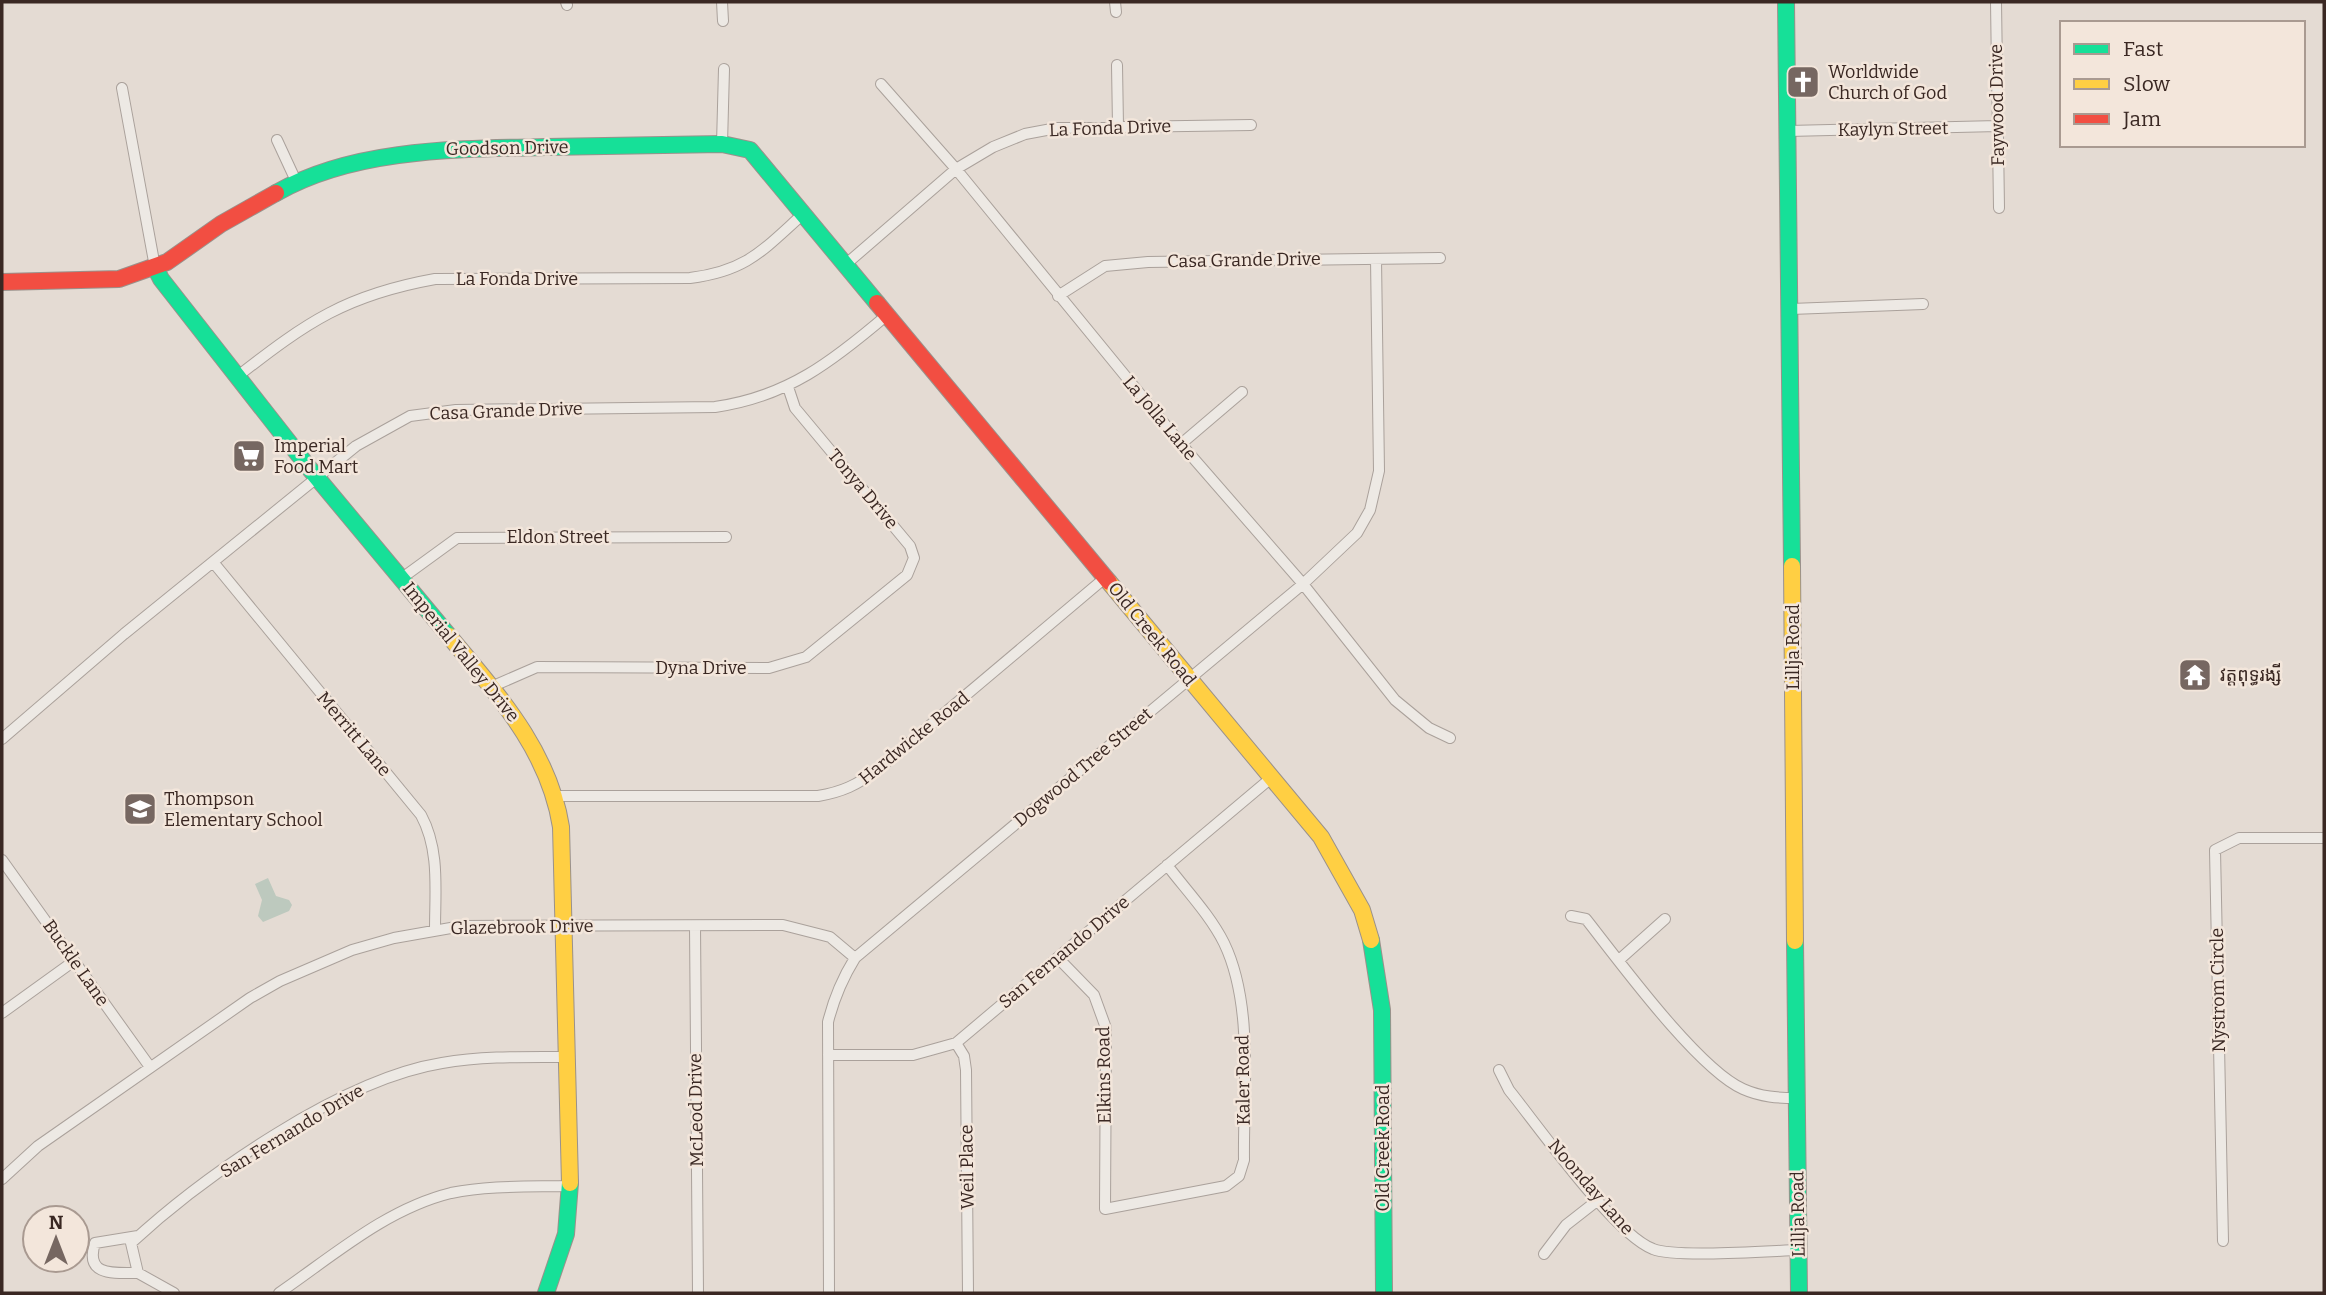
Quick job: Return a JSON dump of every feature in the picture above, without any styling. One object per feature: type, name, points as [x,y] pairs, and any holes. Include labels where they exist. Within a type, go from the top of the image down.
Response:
[{"type":"street","points":[[722,2],[723,20]]},
{"type":"street","name":"Lillja Road","points":[[1786,2],[1799,1293]]},
{"type":"street","name":"Faywood Drive","points":[[1996,2],[1999,208]]},
{"type":"street","points":[[1116,65],[1118,127]]},
{"type":"street","points":[[722,144],[724,69]]},
{"type":"street","name":"La Jolla Lane","points":[[881,85],[956,169],[1181,444],[1303,584],[1409,714],[1429,729],[1450,738]]},
{"type":"street","name":"Imperial Valley Drive","points":[[122,88],[155,267],[161,279],[317,478],[491,687],[530,740],[556,796],[562,839],[570,1186],[566,1234],[546,1293]]},
{"type":"street","name":"La Fonda Drive","points":[[845,265],[956,169],[993,147],[1025,134],[1058,128],[1251,125]]},
{"type":"street","name":"Kaylyn Street","points":[[1788,131],[1998,126]]},
{"type":"street","points":[[276,140],[296,181]]},
{"type":"street","name":"Goodson Drive","points":[[2,282],[107,280],[155,267],[178,256],[221,224],[296,181],[387,156],[439,149],[722,144]]},
{"type":"street","name":"Old Creek Road","points":[[722,144],[750,150],[1321,837],[1362,910],[1375,953],[1382,1010],[1384,1293]]},
{"type":"street","name":"La Fonda Drive","points":[[238,376],[298,329],[358,298],[397,286],[435,279],[690,278],[716,275],[752,260],[802,215]]},
{"type":"street","name":"Casa Grande Drive","points":[[1058,296],[1105,266],[1148,261],[1440,258]]},
{"type":"street","name":"Dogwood Tree Street","points":[[829,1293],[828,1022],[835,994],[855,958],[1303,584],[1357,533],[1370,509],[1379,471],[1376,259]]},
{"type":"street","points":[[1791,309],[1923,304]]},
{"type":"street","name":"Casa Grande Drive","points":[[2,739],[356,446],[410,416],[435,411],[715,407],[739,404],[788,387],[838,357],[887,315]]},
{"type":"street","name":"Tonya Drive","points":[[788,387],[795,408],[909,545],[914,558],[907,575],[890,589]]},
{"type":"street","points":[[1181,444],[1242,391]]},
{"type":"street","name":"Eldon Street","points":[[402,578],[457,538],[726,537]]},
{"type":"street","name":"Merritt Lane","points":[[213,562],[421,815],[432,836],[435,930]]},
{"type":"street","name":"Hardwicke Road","points":[[556,796],[818,796],[840,792],[859,784],[877,770],[1106,577]]},
{"type":"street","name":"Dyna Drive","points":[[491,687],[537,667],[769,668],[790,664],[806,657],[890,589]]},
{"type":"street","name":"San Fernando Drive","points":[[828,1055],[913,1055],[956,1043],[1271,778]]},
{"type":"street","name":"Nystrom Circle","points":[[2223,1241],[2215,850],[2239,838],[2324,838]]},
{"type":"street","name":"Buckle Lane","points":[[2,860],[150,1067]]},
{"type":"street","name":"Kaler Road","points":[[1105,1209],[1226,1186],[1239,1175],[1244,1160],[1242,1002],[1235,971],[1223,942],[1167,865]]},
{"type":"street","points":[[1571,916],[1586,919],[1692,1046],[1724,1077],[1744,1089],[1764,1096],[1796,1098]]},
{"type":"street","points":[[1619,960],[1665,919]]},
{"type":"street","name":"Glazebrook Drive","points":[[2,1179],[38,1146],[150,1067],[280,981],[352,950],[462,926],[783,925],[809,929],[830,937],[855,958]]},
{"type":"street","name":"McLeod Drive","points":[[695,926],[698,1293]]},
{"type":"street","name":"Elkins Road","points":[[1058,958],[1094,995],[1106,1028],[1105,1209]]},
{"type":"street","points":[[2,1013],[74,961]]},
{"type":"street","name":"Weil Place","points":[[956,1043],[964,1056],[966,1070],[968,1293]]},
{"type":"street","name":"San Fernando Drive","points":[[138,1236],[248,1153],[360,1087],[441,1063],[489,1057],[565,1057]]},
{"type":"street","name":"Noonday Lane","points":[[1499,1070],[1509,1090],[1598,1200],[1630,1236],[1653,1250],[1798,1250]]},
{"type":"street","points":[[279,1293],[382,1222],[416,1204],[485,1188],[570,1186]]},
{"type":"street","points":[[1544,1254],[1566,1226],[1598,1200]]},
{"type":"street","points":[[138,1236],[131,1244],[138,1273]]},
{"type":"street","points":[[138,1236],[95,1243],[92,1254],[94,1263],[105,1273],[138,1273],[174,1293]]},
{"type":"shaded area","points":[[268,878],[276,896],[289,900],[292,905],[289,911],[263,922],[258,916],[262,900],[255,884]]},
{"type":"traffic: fast","points":[[1786,2],[1792,566]]},
{"type":"traffic: fast","points":[[276,193],[306,178],[339,167],[408,154],[478,149],[722,144],[750,150],[877,303]]},
{"type":"traffic: fast","points":[[155,267],[161,279],[309,468],[449,636]]},
{"type":"traffic: fast","points":[[1371,940],[1382,1010],[1384,1293]]},
{"type":"traffic: fast","points":[[1795,941],[1799,1293]]},
{"type":"traffic: fast","points":[[546,1293],[566,1234],[570,1183]]},
{"type":"traffic: slow","points":[[1792,566],[1795,941]]},
{"type":"traffic: slow","points":[[1109,582],[1321,837],[1362,910],[1371,940]]},
{"type":"traffic: slow","points":[[449,636],[518,724],[533,748],[555,799],[561,827],[570,1183]]},
{"type":"traffic: jam","points":[[2,282],[119,279],[167,262],[221,224],[276,193]]},
{"type":"traffic: jam","points":[[877,303],[1109,582]]},
{"type":"place","name":"Worldwide Church of God","points":[[1803,82]]},
{"type":"place","name":"Imperial Food Mart","points":[[249,456]]},
{"type":"place","name":"វត្តពុទ្ធរង្សី","points":[[2195,675]]},
{"type":"place","name":"Thompson Elementary School","points":[[140,809]]}]
